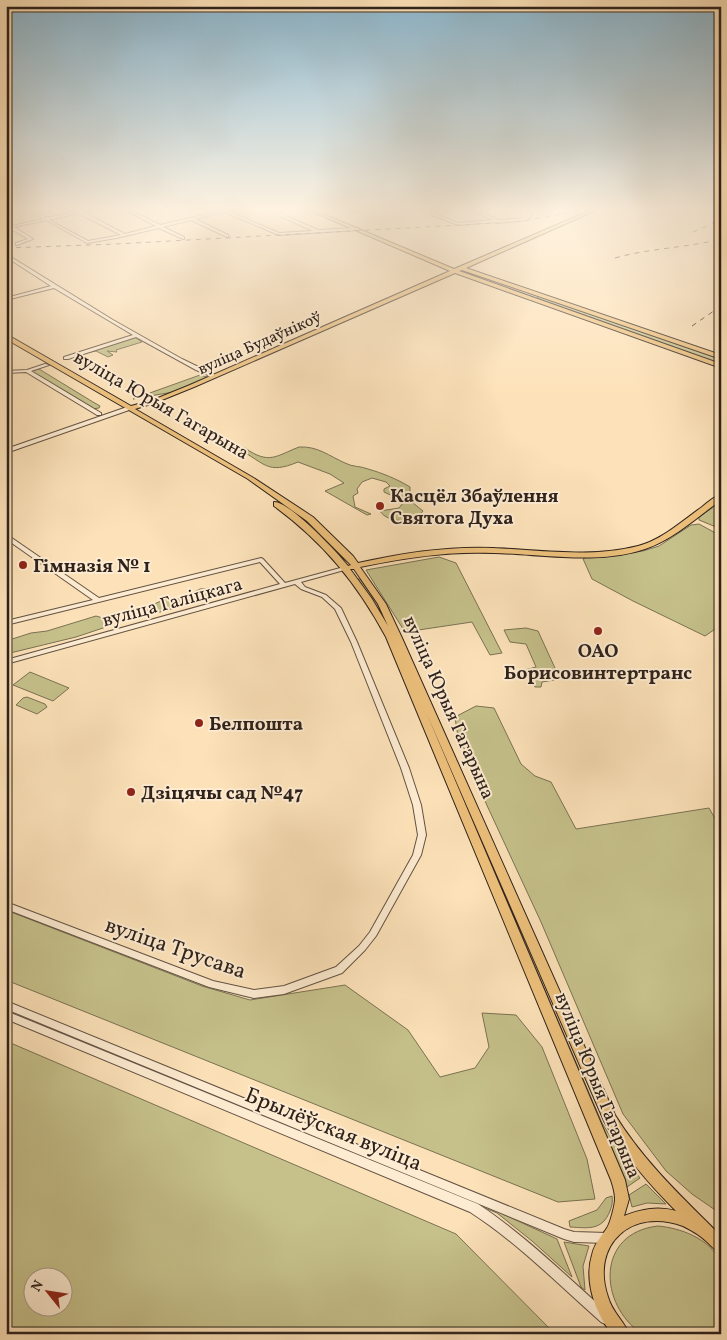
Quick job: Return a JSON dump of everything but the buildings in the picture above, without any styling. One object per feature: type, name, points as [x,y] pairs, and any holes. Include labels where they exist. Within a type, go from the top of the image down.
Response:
[{"type":"main road","points":[[454,271],[721,366]]},
{"type":"main road","name":"вуліца Будаўнікоў","points":[[124,408],[155,401],[177,392],[454,271]]},
{"type":"main road","points":[[469,271],[721,357]]},
{"type":"main road","name":"вуліца Юрыя Гагарына","points":[[6,336],[225,469],[284,508],[351,567],[390,637],[618,1180],[622,1199],[611,1234],[598,1258],[596,1281],[602,1305],[619,1331]]},
{"type":"main road","name":"вуліца Юрыя Гагарына","points":[[6,341],[124,408],[145,417],[236,470],[291,506],[332,539],[351,567],[382,604],[610,1119],[627,1146],[651,1177],[719,1243]]},
{"type":"main road","name":"вуліца Будаўнікоў","points":[[124,408],[177,392]]},
{"type":"main road","points":[[145,417],[144,408],[155,401]]},
{"type":"main road","points":[[351,567],[457,551],[576,554],[637,549],[662,540],[721,496]]},
{"type":"main road","name":"вуліца Юрыя Гагарына","points":[[611,1234],[630,1220],[648,1215],[682,1219],[705,1230]]},
{"type":"street","points":[[29,271],[53,287],[136,335],[184,362],[215,376]]},
{"type":"street","points":[[6,299],[53,287]]},
{"type":"street","points":[[66,358],[136,335]]},
{"type":"street","points":[[6,372],[27,371],[47,365]]},
{"type":"street","points":[[27,371],[99,414]]},
{"type":"street","name":"вуліца Будаўнікоў","points":[[6,451],[99,414],[124,408]]},
{"type":"street","name":"вуліца Будаўнікоў","points":[[6,446],[49,434],[124,408]]},
{"type":"street","points":[[6,536],[98,600]]},
{"type":"street","points":[[6,623],[260,560],[284,585]]},
{"type":"street","name":"вуліца Галіцкага","points":[[6,662],[351,567]]},
{"type":"street","name":"вуліца Трусава","points":[[6,905],[212,984],[254,994],[284,990],[339,970],[362,948],[417,855],[422,835],[417,805],[405,768],[346,623],[334,604],[324,596],[303,588],[297,582]]},
{"type":"street","name":"Брылёўская вуліца","points":[[6,1004],[474,1208],[500,1225],[529,1248],[619,1331]]},
{"type":"street","name":"Брылёўская вуліца","points":[[6,1015],[197,1088],[564,1234],[574,1237],[611,1234]]},
{"type":"shaded area","points":[[539,296],[721,358],[721,364],[536,299]]},
{"type":"shaded area","points":[[135,337],[142,342],[116,350],[117,352],[107,351],[113,355],[108,357],[96,351],[85,353]]},
{"type":"shaded area","points":[[39,369],[100,406],[99,408],[92,409],[31,371]]},
{"type":"shaded area","points":[[200,375],[207,377],[173,392],[133,399]]},
{"type":"shaded area","points":[[299,447],[318,450],[348,464],[400,481],[410,487],[410,492],[415,500],[413,503],[423,511],[408,520],[395,520],[384,515],[380,511],[399,508],[403,503],[384,492],[384,489],[390,486],[386,482],[372,478],[362,482],[357,489],[358,493],[353,496],[355,507],[371,514],[367,515],[325,491],[344,483],[330,474],[298,462],[288,466],[267,466],[240,450],[245,448],[267,458],[278,456]]},
{"type":"shaded area","points":[[721,502],[721,529],[699,520],[699,517]]},
{"type":"shaded area","points":[[699,524],[721,536],[721,625],[705,636],[592,579],[583,559],[589,556],[604,557],[643,551],[659,546],[691,525]]},
{"type":"shaded area","points":[[439,557],[456,563],[502,653],[490,655],[472,622],[405,632],[366,570]]},
{"type":"shaded area","points":[[358,579],[360,579],[379,606],[387,621],[602,1123],[621,1154],[640,1178],[627,1187],[390,630]]},
{"type":"shaded area","points":[[223,587],[230,590],[218,596],[160,612],[152,613],[142,610],[163,600],[183,598],[200,589]]},
{"type":"shaded area","points":[[96,616],[106,619],[109,626],[76,637],[6,654],[6,641]]},
{"type":"shaded area","points":[[526,628],[538,631],[560,679],[542,682],[541,687],[535,687],[525,670],[536,667],[526,644],[510,642],[504,630]]},
{"type":"shaded area","points":[[30,672],[69,688],[53,701],[13,685]]},
{"type":"shaded area","points":[[27,697],[45,704],[47,707],[37,714],[16,705],[23,698]]},
{"type":"shaded area","points":[[476,706],[494,708],[521,764],[535,776],[551,782],[576,829],[709,808],[721,829],[721,1214],[692,1194],[666,1171],[623,1114],[541,922],[484,799],[457,731],[455,717]]},
{"type":"shaded area","points":[[6,910],[202,986],[250,1000],[345,985],[408,1030],[440,1077],[475,1068],[489,1047],[482,1013],[516,1015],[542,1047],[587,1159],[595,1199],[558,1202],[6,980]]},
{"type":"shaded area","points":[[20,1014],[192,1086],[193,1087],[19,1016]]},
{"type":"shaded area","points":[[6,1041],[456,1234],[555,1334],[6,1334]]},
{"type":"shaded area","points":[[204,1090],[479,1203],[557,1239],[572,1277],[497,1213],[202,1091]]},
{"type":"shaded area","points":[[646,1184],[666,1204],[647,1203],[632,1207],[629,1195]]},
{"type":"shaded area","points":[[612,1196],[611,1209],[607,1217],[599,1225],[583,1228],[570,1227],[569,1221],[597,1210],[606,1198]]},
{"type":"shaded area","points":[[658,1226],[675,1229],[701,1240],[709,1246],[720,1261],[722,1283],[721,1331],[718,1334],[642,1334],[628,1321],[617,1305],[611,1288],[610,1271],[614,1255],[623,1242],[638,1231]]},
{"type":"shaded area","points":[[564,1242],[589,1246],[583,1266],[585,1290],[581,1287]]},
{"type":"railway","points":[[692,326],[721,306]]},
{"type":"place","name":"Касцёл Збаўлення Святога Духа","points":[[380,506]]},
{"type":"place","name":"Гімназія № 1","points":[[23,565]]},
{"type":"place","name":"ОАО Борисовинтертранс","points":[[598,631]]},
{"type":"place","name":"Белпошта","points":[[199,723]]},
{"type":"place","name":"Дзіцячы сад №47","points":[[131,792]]}]
